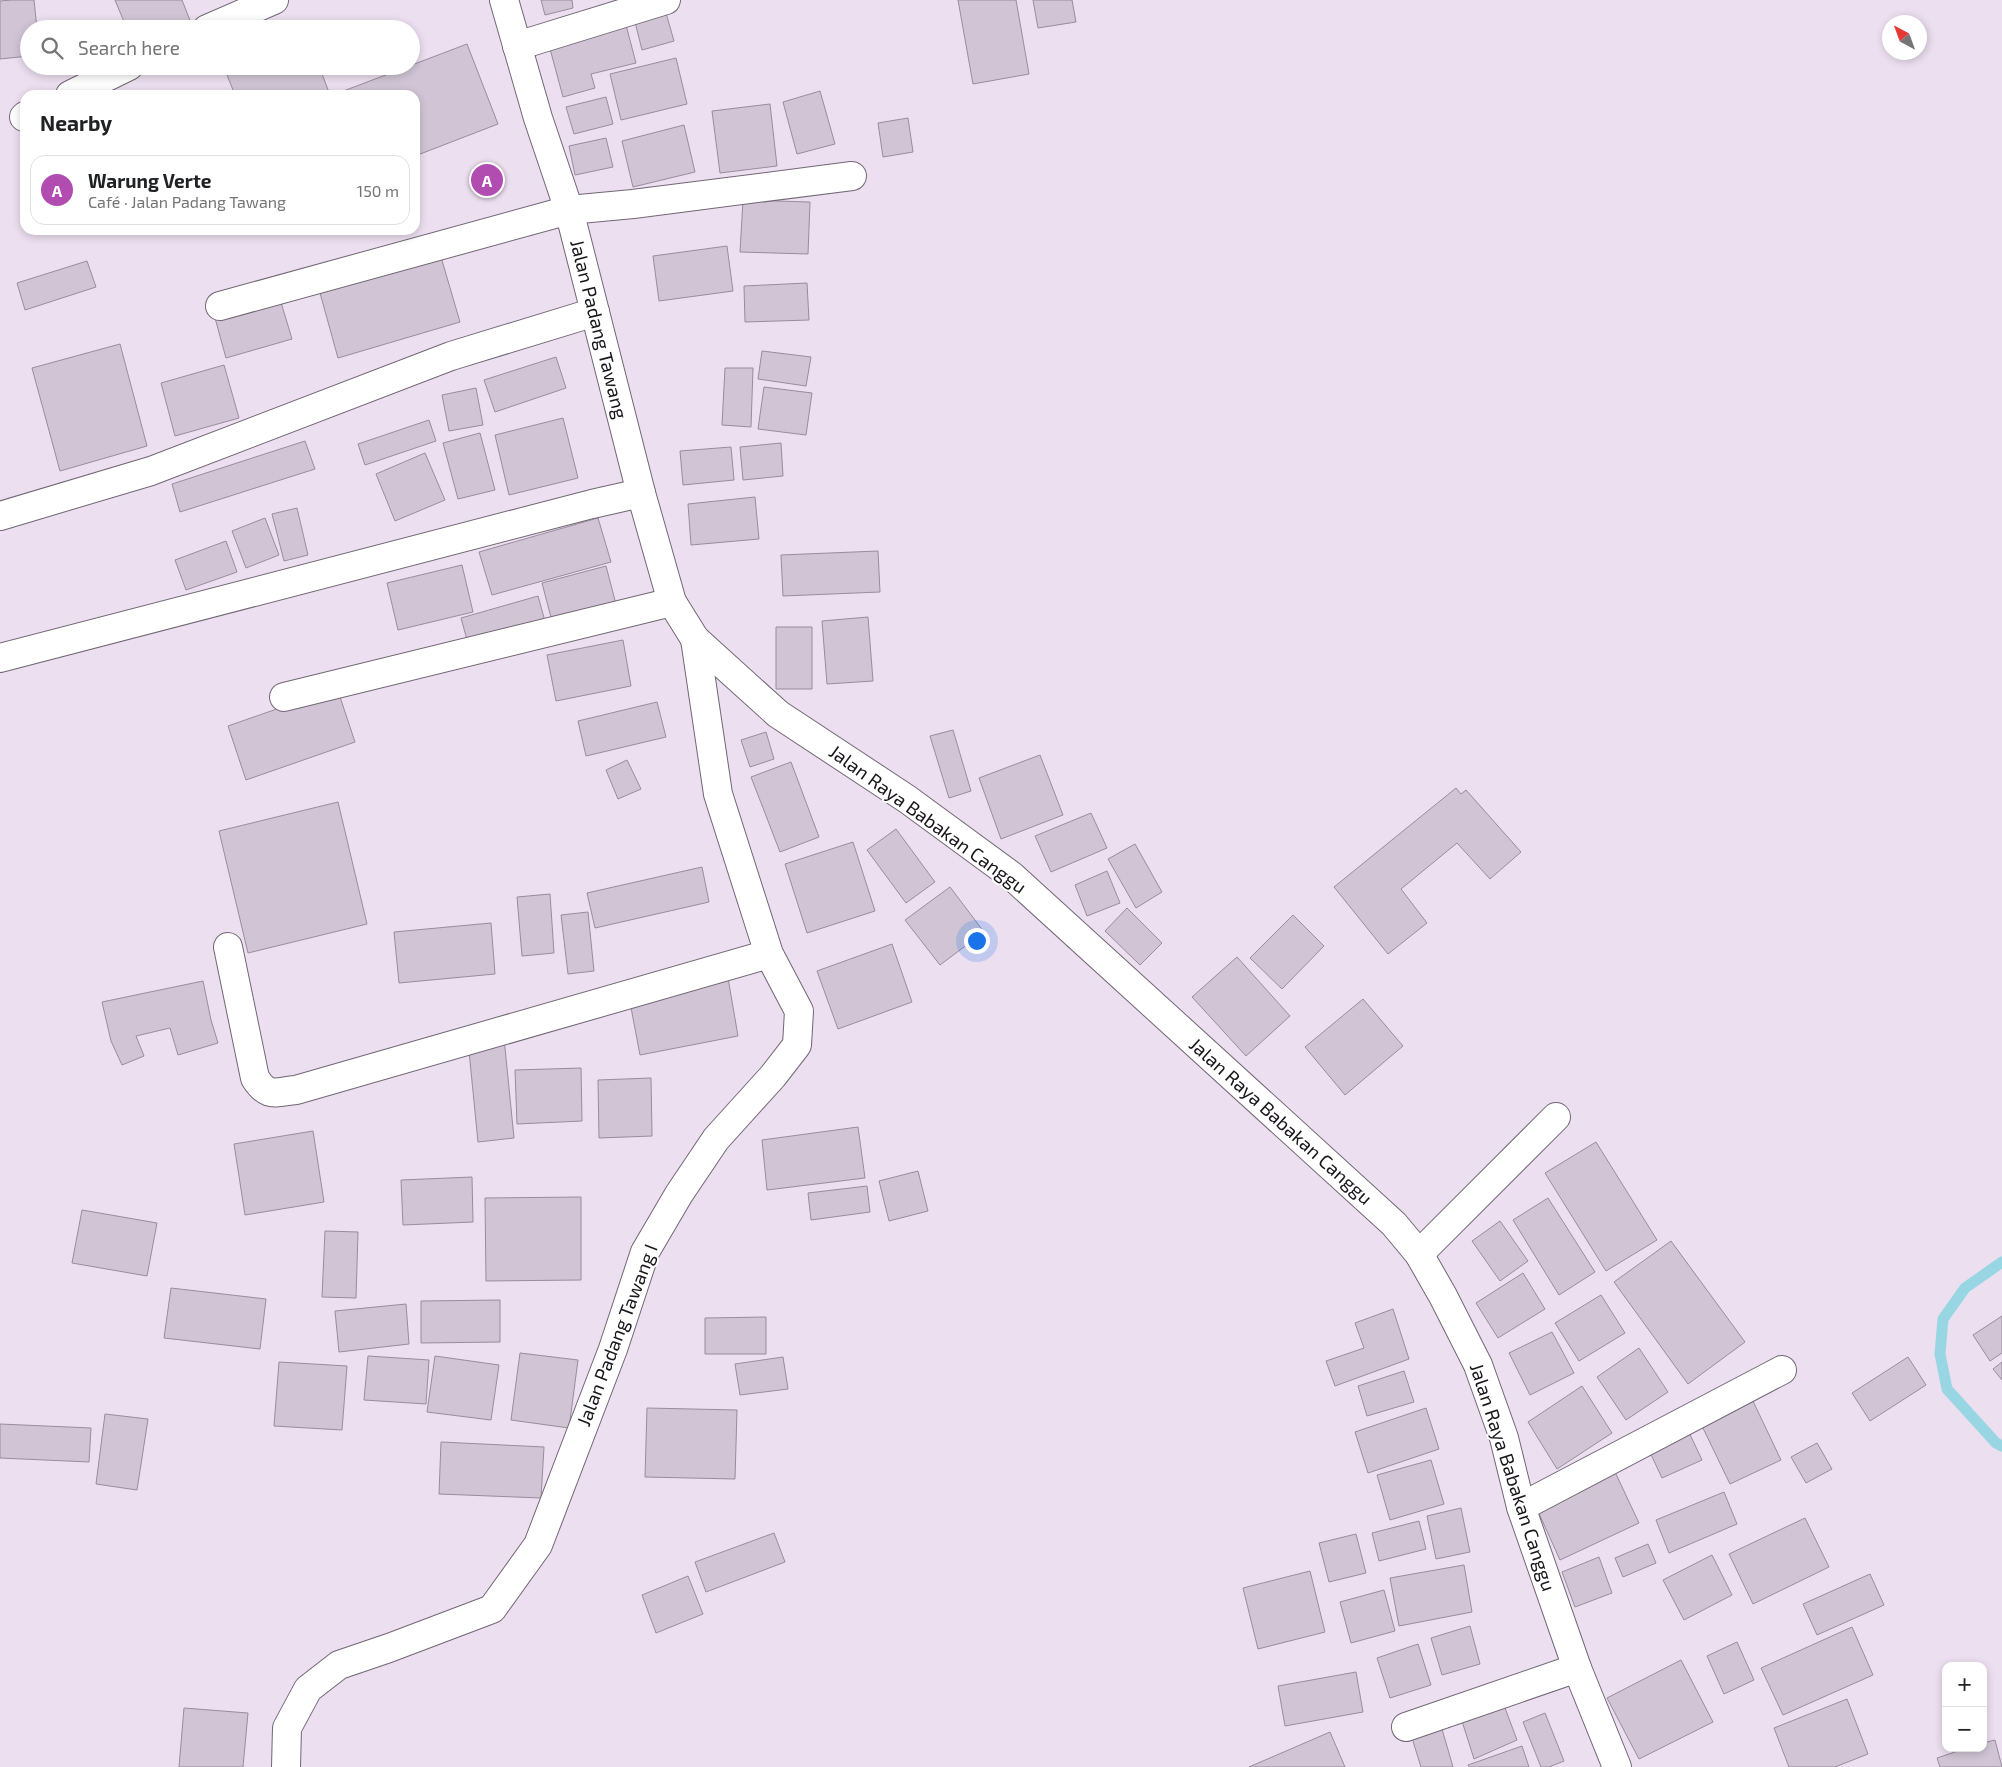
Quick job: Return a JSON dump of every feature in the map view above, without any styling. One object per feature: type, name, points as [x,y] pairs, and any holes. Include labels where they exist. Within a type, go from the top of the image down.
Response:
[{"type":"street","points":[[228,20],[274,0]]},
{"type":"street","name":"Jalan Padang Tawang","points":[[504,0],[569,210],[641,493],[672,602],[702,645]]},
{"type":"street","points":[[517,46],[666,0]]},
{"type":"street","points":[[80,90],[111,75]]},
{"type":"street","points":[[220,306],[569,210],[642,203],[852,176]]},
{"type":"street","points":[[0,516],[151,471],[451,356],[595,312]]},
{"type":"street","points":[[0,658],[592,504],[641,493]]},
{"type":"street","points":[[284,697],[672,602]]},
{"type":"street","name":"Jalan Padang Tawang I","points":[[286,1767],[287,1728],[308,1689],[339,1665],[492,1609],[538,1545],[613,1349],[646,1252],[679,1194],[716,1139],[773,1076],[797,1046],[799,1011],[769,954],[718,794],[702,645]]},
{"type":"street","name":"Jalan Raya Babakan Canggu","points":[[702,645],[778,714],[907,799],[1012,876],[1394,1224],[1419,1254],[1478,1365],[1504,1438],[1520,1507],[1578,1668],[1617,1767]]},
{"type":"street","points":[[228,947],[255,1078],[263,1089],[272,1093],[296,1090],[769,954]]},
{"type":"street","points":[[1419,1254],[1556,1117]]},
{"type":"street","points":[[1520,1507],[1782,1370]]},
{"type":"street","points":[[1406,1727],[1578,1668]]},
{"type":"building","points":[[34,0],[36,20],[20,20],[20,57],[0,59],[0,1]]},
{"type":"building","points":[[115,0],[182,0],[190,20],[123,20]]},
{"type":"building","points":[[541,0],[572,0],[573,8],[545,15]]},
{"type":"building","points":[[958,0],[1016,0],[1029,74],[973,84]]},
{"type":"building","points":[[1033,0],[1072,0],[1076,22],[1038,28]]},
{"type":"building","points":[[666,13],[674,41],[642,50],[635,22]]},
{"type":"building","points":[[626,25],[636,63],[591,74],[595,88],[563,97],[549,45]]},
{"type":"building","points":[[467,44],[498,124],[420,154],[420,90],[346,90],[386,75],[420,75],[420,62]]},
{"type":"building","points":[[676,58],[687,104],[621,120],[610,74]]},
{"type":"building","points":[[227,75],[322,75],[328,90],[233,90]]},
{"type":"building","points":[[820,91],[835,144],[797,154],[783,102]]},
{"type":"building","points":[[606,97],[613,124],[574,134],[566,107]]},
{"type":"building","points":[[770,104],[777,166],[720,173],[712,111]]},
{"type":"building","points":[[908,118],[913,152],[883,157],[878,123]]},
{"type":"building","points":[[684,125],[695,172],[633,187],[622,141]]},
{"type":"building","points":[[606,138],[613,167],[575,175],[569,146]]},
{"type":"building","points":[[743,200],[810,202],[808,254],[740,252]]},
{"type":"building","points":[[727,246],[733,291],[659,301],[653,256]]},
{"type":"building","points":[[441,257],[460,322],[338,358],[320,293]]},
{"type":"building","points":[[87,261],[96,287],[25,310],[17,283]]},
{"type":"building","points":[[807,283],[809,320],[745,322],[744,286]]},
{"type":"building","points":[[280,299],[292,339],[226,358],[215,318]]},
{"type":"building","points":[[120,344],[147,446],[60,471],[32,368]]},
{"type":"building","points":[[762,351],[811,357],[806,386],[758,379]]},
{"type":"building","points":[[556,357],[566,388],[495,412],[484,380]]},
{"type":"building","points":[[224,365],[239,418],[175,436],[161,383]]},
{"type":"building","points":[[725,368],[753,368],[751,427],[722,425]]},
{"type":"building","points":[[764,387],[812,393],[806,435],[758,429]]},
{"type":"building","points":[[476,388],[483,425],[449,431],[442,395]]},
{"type":"building","points":[[563,418],[578,478],[509,495],[495,435]]},
{"type":"building","points":[[429,420],[436,441],[365,465],[358,444]]},
{"type":"building","points":[[480,433],[495,490],[458,499],[443,443]]},
{"type":"building","points":[[305,441],[315,469],[180,512],[172,484]]},
{"type":"building","points":[[781,443],[783,476],[743,480],[740,447]]},
{"type":"building","points":[[731,447],[734,480],[683,485],[680,451]]},
{"type":"building","points":[[425,453],[445,500],[395,521],[376,474]]},
{"type":"building","points":[[755,497],[759,539],[691,545],[688,504]]},
{"type":"building","points":[[297,508],[308,555],[284,561],[272,514]]},
{"type":"building","points":[[265,518],[279,555],[246,568],[232,531]]},
{"type":"building","points":[[598,518],[611,562],[492,595],[479,552]]},
{"type":"building","points":[[226,541],[237,572],[186,590],[175,560]]},
{"type":"building","points":[[878,551],[880,592],[783,596],[781,555]]},
{"type":"building","points":[[462,565],[473,612],[398,630],[387,583]]},
{"type":"building","points":[[606,566],[617,608],[553,625],[542,583]]},
{"type":"building","points":[[538,596],[546,625],[469,647],[461,618]]},
{"type":"building","points":[[868,617],[873,681],[827,684],[822,621]]},
{"type":"building","points":[[776,627],[812,627],[812,689],[776,689]]},
{"type":"building","points":[[623,640],[631,686],[556,701],[547,655]]},
{"type":"building","points":[[337,688],[355,742],[246,780],[228,726]]},
{"type":"building","points":[[657,702],[666,737],[586,756],[578,721]]},
{"type":"building","points":[[953,730],[971,791],[949,798],[930,736]]},
{"type":"building","points":[[766,732],[774,759],[750,767],[741,740]]},
{"type":"building","points":[[1040,755],[1063,815],[1001,839],[979,778]]},
{"type":"building","points":[[627,760],[641,789],[618,799],[606,770]]},
{"type":"building","points":[[791,762],[819,837],[780,852],[751,777]]},
{"type":"building","points":[[1456,788],[1461,794],[1466,790],[1521,852],[1490,879],[1457,843],[1401,889],[1427,923],[1388,954],[1334,887]]},
{"type":"building","points":[[338,802],[367,924],[248,953],[219,831]]},
{"type":"building","points":[[1091,813],[1107,848],[1051,872],[1035,836]]},
{"type":"building","points":[[896,829],[935,882],[906,903],[867,850]]},
{"type":"building","points":[[853,842],[875,911],[807,933],[785,864]]},
{"type":"building","points":[[1135,844],[1162,892],[1136,908],[1108,859]]},
{"type":"building","points":[[702,867],[709,902],[595,928],[587,893]]},
{"type":"building","points":[[1107,871],[1120,903],[1087,916],[1075,885]]},
{"type":"building","points":[[950,887],[984,932],[940,965],[905,920]]},
{"type":"building","points":[[550,894],[554,953],[522,956],[517,897]]},
{"type":"building","points":[[1127,908],[1162,943],[1140,965],[1105,931]]},
{"type":"building","points":[[588,912],[594,971],[568,974],[561,915]]},
{"type":"building","points":[[1293,915],[1324,946],[1282,989],[1250,958]]},
{"type":"building","points":[[491,923],[495,974],[399,983],[394,932]]},
{"type":"building","points":[[892,944],[912,1002],[838,1029],[817,971]]},
{"type":"building","points":[[1237,957],[1290,1016],[1246,1056],[1192,997]]},
{"type":"building","points":[[728,978],[738,1036],[640,1055],[629,997]]},
{"type":"building","points":[[203,981],[218,1043],[178,1055],[170,1028],[136,1036],[144,1056],[122,1065],[111,1041],[102,1002]]},
{"type":"building","points":[[1363,999],[1403,1046],[1345,1095],[1305,1047]]},
{"type":"building","points":[[504,1038],[514,1138],[478,1142],[468,1041]]},
{"type":"building","points":[[581,1068],[582,1121],[517,1124],[515,1070]]},
{"type":"building","points":[[651,1078],[652,1136],[599,1138],[598,1080]]},
{"type":"building","points":[[858,1127],[865,1178],[767,1190],[762,1140]]},
{"type":"building","points":[[313,1131],[324,1202],[245,1215],[234,1144]]},
{"type":"building","points":[[1596,1142],[1657,1240],[1606,1271],[1545,1173]]},
{"type":"building","points":[[918,1171],[928,1211],[889,1221],[879,1181]]},
{"type":"building","points":[[472,1177],[473,1222],[403,1225],[401,1180]]},
{"type":"building","points":[[867,1186],[870,1212],[811,1220],[808,1193]]},
{"type":"building","points":[[581,1197],[581,1280],[486,1281],[485,1198]]},
{"type":"building","points":[[1548,1198],[1595,1272],[1559,1295],[1513,1220]]},
{"type":"building","points":[[82,1210],[157,1223],[147,1276],[72,1263]]},
{"type":"building","points":[[1500,1221],[1528,1261],[1500,1281],[1472,1241]]},
{"type":"building","points":[[325,1231],[358,1232],[356,1298],[322,1297]]},
{"type":"building","points":[[1671,1241],[1745,1342],[1688,1384],[1614,1282]]},
{"type":"building","points":[[1523,1273],[1545,1309],[1498,1338],[1476,1303]]},
{"type":"building","points":[[171,1288],[266,1299],[260,1349],[164,1338]]},
{"type":"building","points":[[1601,1295],[1625,1333],[1579,1361],[1555,1323]]},
{"type":"building","points":[[500,1300],[500,1342],[421,1343],[421,1301]]},
{"type":"building","points":[[406,1304],[409,1344],[339,1352],[335,1311]]},
{"type":"building","points":[[1393,1309],[1409,1359],[1335,1386],[1326,1361],[1364,1348],[1355,1323]]},
{"type":"building","points":[[2002,1316],[2002,1353],[1990,1361],[1973,1335]]},
{"type":"building","points":[[766,1317],[766,1354],[705,1354],[705,1318]]},
{"type":"building","points":[[1552,1332],[1574,1373],[1530,1395],[1509,1353]]},
{"type":"building","points":[[1639,1348],[1668,1392],[1626,1420],[1597,1377]]},
{"type":"building","points":[[520,1353],[578,1360],[569,1428],[511,1420]]},
{"type":"building","points":[[368,1356],[429,1360],[426,1404],[364,1400]]},
{"type":"building","points":[[435,1356],[499,1365],[491,1420],[427,1412]]},
{"type":"building","points":[[783,1357],[788,1389],[740,1395],[735,1364]]},
{"type":"building","points":[[1908,1357],[1926,1385],[1870,1421],[1852,1393]]},
{"type":"building","points":[[279,1362],[347,1366],[342,1430],[274,1426]]},
{"type":"building","points":[[2002,1362],[2002,1380],[1993,1369]]},
{"type":"building","points":[[1404,1371],[1414,1402],[1367,1416],[1358,1386]]},
{"type":"building","points":[[1582,1386],[1612,1433],[1557,1469],[1528,1422]]},
{"type":"building","points":[[1752,1399],[1781,1460],[1730,1484],[1701,1424]]},
{"type":"building","points":[[647,1408],[737,1410],[735,1479],[645,1477]]},
{"type":"building","points":[[1426,1408],[1439,1449],[1368,1473],[1355,1432]]},
{"type":"building","points":[[105,1414],[148,1419],[137,1490],[96,1484]]},
{"type":"building","points":[[0,1424],[91,1428],[89,1462],[0,1458]]},
{"type":"building","points":[[1686,1426],[1702,1460],[1662,1478],[1646,1444]]},
{"type":"building","points":[[441,1442],[544,1447],[541,1498],[439,1494]]},
{"type":"building","points":[[1817,1443],[1832,1469],[1806,1483],[1791,1457]]},
{"type":"building","points":[[1431,1460],[1444,1504],[1390,1520],[1377,1475]]},
{"type":"building","points":[[1615,1472],[1639,1523],[1560,1560],[1537,1509]]},
{"type":"building","points":[[1724,1492],[1737,1524],[1669,1553],[1656,1520]]},
{"type":"building","points":[[1461,1508],[1470,1552],[1436,1559],[1427,1516]]},
{"type":"building","points":[[1805,1518],[1829,1567],[1753,1604],[1729,1554]]},
{"type":"building","points":[[1419,1521],[1426,1549],[1379,1561],[1372,1533]]},
{"type":"building","points":[[774,1533],[785,1562],[706,1592],[695,1562]]},
{"type":"building","points":[[1356,1534],[1366,1573],[1329,1582],[1319,1543]]},
{"type":"building","points":[[1648,1544],[1656,1563],[1623,1577],[1615,1558]]},
{"type":"building","points":[[1712,1555],[1732,1595],[1684,1620],[1663,1580]]},
{"type":"building","points":[[1599,1557],[1612,1593],[1575,1607],[1562,1572]]},
{"type":"building","points":[[1464,1565],[1472,1612],[1399,1626],[1390,1578]]},
{"type":"building","points":[[1310,1571],[1325,1632],[1258,1649],[1243,1588]]},
{"type":"building","points":[[1870,1574],[1884,1605],[1817,1635],[1803,1604]]},
{"type":"building","points":[[688,1576],[703,1614],[656,1633],[642,1595]]},
{"type":"building","points":[[1384,1590],[1395,1631],[1351,1643],[1340,1602]]},
{"type":"building","points":[[1470,1626],[1480,1664],[1442,1675],[1431,1638]]},
{"type":"building","points":[[1852,1627],[1873,1675],[1783,1715],[1761,1668]]},
{"type":"building","points":[[1737,1642],[1754,1680],[1724,1694],[1707,1656]]},
{"type":"building","points":[[1418,1644],[1431,1685],[1390,1698],[1377,1658]]},
{"type":"building","points":[[1681,1660],[1713,1722],[1639,1759],[1607,1698]]},
{"type":"building","points":[[1356,1672],[1363,1712],[1285,1726],[1278,1686]]},
{"type":"building","points":[[1847,1699],[1868,1754],[1835,1767],[1789,1767],[1774,1728]]},
{"type":"building","points":[[1502,1700],[1517,1740],[1474,1759],[1461,1718]]},
{"type":"building","points":[[184,1708],[248,1713],[243,1767],[179,1767]]},
{"type":"building","points":[[1545,1713],[1564,1761],[1549,1767],[1541,1767],[1523,1722]]},
{"type":"building","points":[[1442,1729],[1453,1767],[1421,1767],[1412,1738]]},
{"type":"building","points":[[1330,1732],[1345,1767],[1249,1767]]},
{"type":"building","points":[[1995,1740],[2002,1767],[1940,1767],[1937,1758],[1955,1752],[1987,1752],[1987,1742]]},
{"type":"building","points":[[1522,1746],[1529,1767],[1469,1767],[1468,1765]]},
{"type":"waterway","points":[[2002,1262],[1965,1288],[1943,1319],[1940,1354],[1947,1389],[1996,1443],[2002,1446]]},
{"type":"place","name":"Warung Verte","points":[[487,180]]}]
